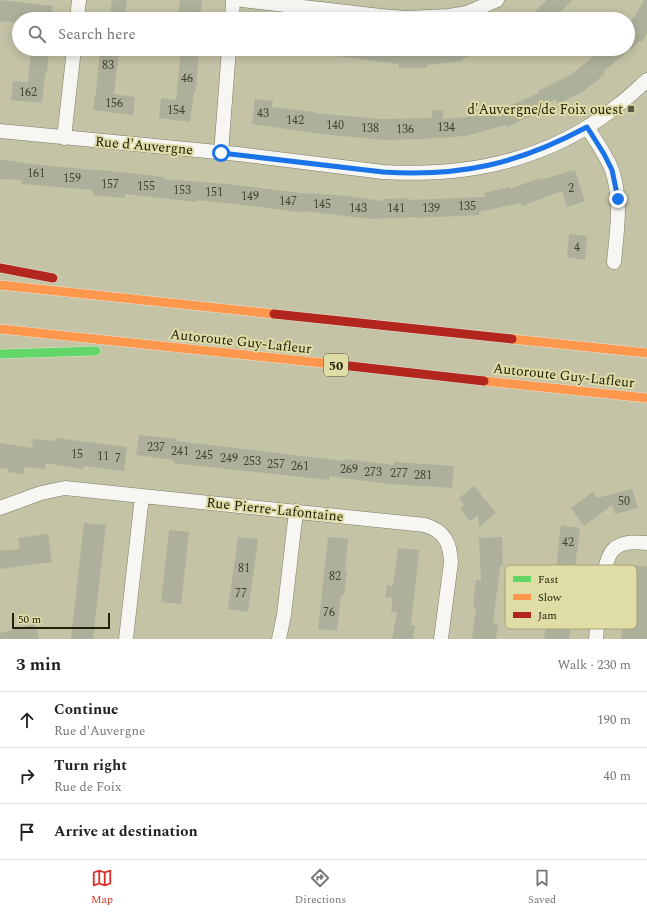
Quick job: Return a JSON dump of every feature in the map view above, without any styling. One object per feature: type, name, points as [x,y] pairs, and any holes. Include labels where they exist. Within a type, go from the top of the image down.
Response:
[{"type":"highway","points":[[0,268],[62,280]]},
{"type":"highway","points":[[0,285],[647,353]]},
{"type":"highway","points":[[85,285],[186,305]]},
{"type":"highway","name":"Autoroute Guy-Lafleur","points":[[0,329],[647,398]]},
{"type":"highway","points":[[117,350],[179,348]]},
{"type":"highway","points":[[0,354],[101,351]]},
{"type":"street","points":[[78,12],[79,0]]},
{"type":"street","points":[[232,12],[233,0]]},
{"type":"street","points":[[242,0],[343,12]]},
{"type":"street","points":[[469,12],[497,0]]},
{"type":"street","points":[[64,138],[73,56]]},
{"type":"street","points":[[221,153],[228,56]]},
{"type":"street","name":"Rue d'Auvergne","points":[[0,131],[221,153],[383,172],[407,174],[456,171],[476,169],[545,148],[587,127],[617,107],[647,80]]},
{"type":"street","points":[[587,127],[612,170],[618,199],[614,262]]},
{"type":"street","name":"Rue Pierre-Lafontaine","points":[[0,508],[41,493],[64,488],[425,525],[435,528],[442,534],[448,542],[450,551],[451,562],[441,639]]},
{"type":"street","points":[[126,639],[142,496]]},
{"type":"street","points":[[279,639],[284,615],[296,511]]},
{"type":"street","points":[[606,565],[608,556],[614,548],[631,542],[647,543]]},
{"type":"street","points":[[596,639],[597,629]]},
{"type":"building","points":[[0,0],[53,6],[52,12],[12,12],[12,22],[0,21]]},
{"type":"building","points":[[112,0],[127,0],[126,12],[110,12]]},
{"type":"building","points":[[180,0],[202,0],[201,12],[179,12]]},
{"type":"building","points":[[547,0],[573,0],[560,12],[534,12]]},
{"type":"building","points":[[644,0],[647,0],[647,33],[642,42],[640,41],[635,45],[635,15]]},
{"type":"building","points":[[30,56],[48,56],[42,103],[11,100],[13,81],[28,82]]},
{"type":"building","points":[[100,56],[119,56],[114,94],[135,97],[133,115],[93,110]]},
{"type":"building","points":[[180,56],[198,56],[196,91],[194,91],[190,122],[159,118],[161,98],[176,100]]},
{"type":"building","points":[[338,56],[469,56],[463,58],[463,61],[427,65],[427,68],[399,68],[399,64]]},
{"type":"building","points":[[594,56],[622,56],[603,72],[605,74],[584,91],[558,104],[555,99],[536,109],[538,113],[507,127],[506,125],[465,136],[385,140],[321,134],[252,124],[255,99],[273,101],[272,107],[314,113],[380,119],[432,118],[432,111],[443,110],[443,119],[467,117],[504,108],[539,93],[538,91],[570,75]]},
{"type":"building","points":[[0,160],[131,173],[163,177],[163,179],[227,184],[382,201],[382,199],[409,198],[409,200],[485,197],[484,193],[510,187],[510,189],[540,178],[540,180],[575,170],[585,201],[567,207],[562,191],[522,206],[521,203],[479,212],[479,215],[370,219],[303,211],[303,213],[197,200],[196,202],[125,194],[125,198],[93,195],[93,190],[21,184],[22,180],[0,179]]},
{"type":"building","points":[[569,234],[587,236],[585,260],[567,257]]},
{"type":"building","points":[[139,435],[176,439],[176,441],[344,461],[344,459],[394,465],[394,462],[454,466],[452,488],[389,484],[329,476],[329,480],[173,463],[174,460],[136,455]]},
{"type":"building","points":[[56,438],[127,447],[124,471],[84,466],[83,469],[46,463],[45,469],[24,467],[23,474],[8,472],[9,469],[0,468],[0,443],[32,448],[33,439],[55,441]]},
{"type":"building","points":[[474,486],[496,513],[479,527],[478,515],[470,521],[460,509],[464,505],[459,498]]},
{"type":"building","points":[[632,489],[638,508],[615,514],[612,505],[584,526],[571,508],[593,492],[597,498]]},
{"type":"building","points":[[84,523],[106,525],[93,639],[71,639]]},
{"type":"building","points":[[561,525],[580,528],[575,565],[556,565]]},
{"type":"building","points":[[169,530],[189,532],[181,604],[161,602]]},
{"type":"building","points":[[48,534],[52,562],[0,569],[0,551],[20,549],[18,538]]},
{"type":"building","points":[[238,537],[258,539],[248,612],[228,609]]},
{"type":"building","points":[[328,537],[348,539],[345,571],[347,571],[344,595],[341,595],[337,631],[318,629]]},
{"type":"building","points":[[502,537],[503,565],[500,566],[493,624],[498,625],[496,639],[472,639],[476,608],[473,607],[476,580],[481,581],[479,538]]},
{"type":"building","points":[[398,548],[419,550],[411,625],[415,626],[413,639],[392,639],[397,612],[391,612],[393,598],[385,597],[387,585],[393,586]]},
{"type":"building","points":[[637,566],[647,567],[647,639],[621,639],[622,629],[637,629]]},
{"type":"building","points":[[35,624],[39,639],[0,639],[0,633]]},
{"type":"building","points":[[545,629],[570,629],[569,639],[544,639]]},
{"type":"traffic: fast","points":[[0,354],[96,351]]},
{"type":"traffic: slow","points":[[0,285],[274,314]]},
{"type":"traffic: slow","points":[[0,329],[332,364]]},
{"type":"traffic: slow","points":[[512,339],[647,353]]},
{"type":"traffic: slow","points":[[484,381],[647,398]]},
{"type":"traffic: jam","points":[[0,268],[53,278]]},
{"type":"traffic: jam","points":[[274,314],[512,339]]},
{"type":"traffic: jam","points":[[332,364],[484,381]]},
{"type":"place","name":"d'Auvergne/de Foix ouest","points":[[631,109]]},
{"type":"route","points":[[221,153],[383,172],[407,174],[430,173],[476,169],[500,163],[545,148],[587,127],[612,170],[618,199]]}]
